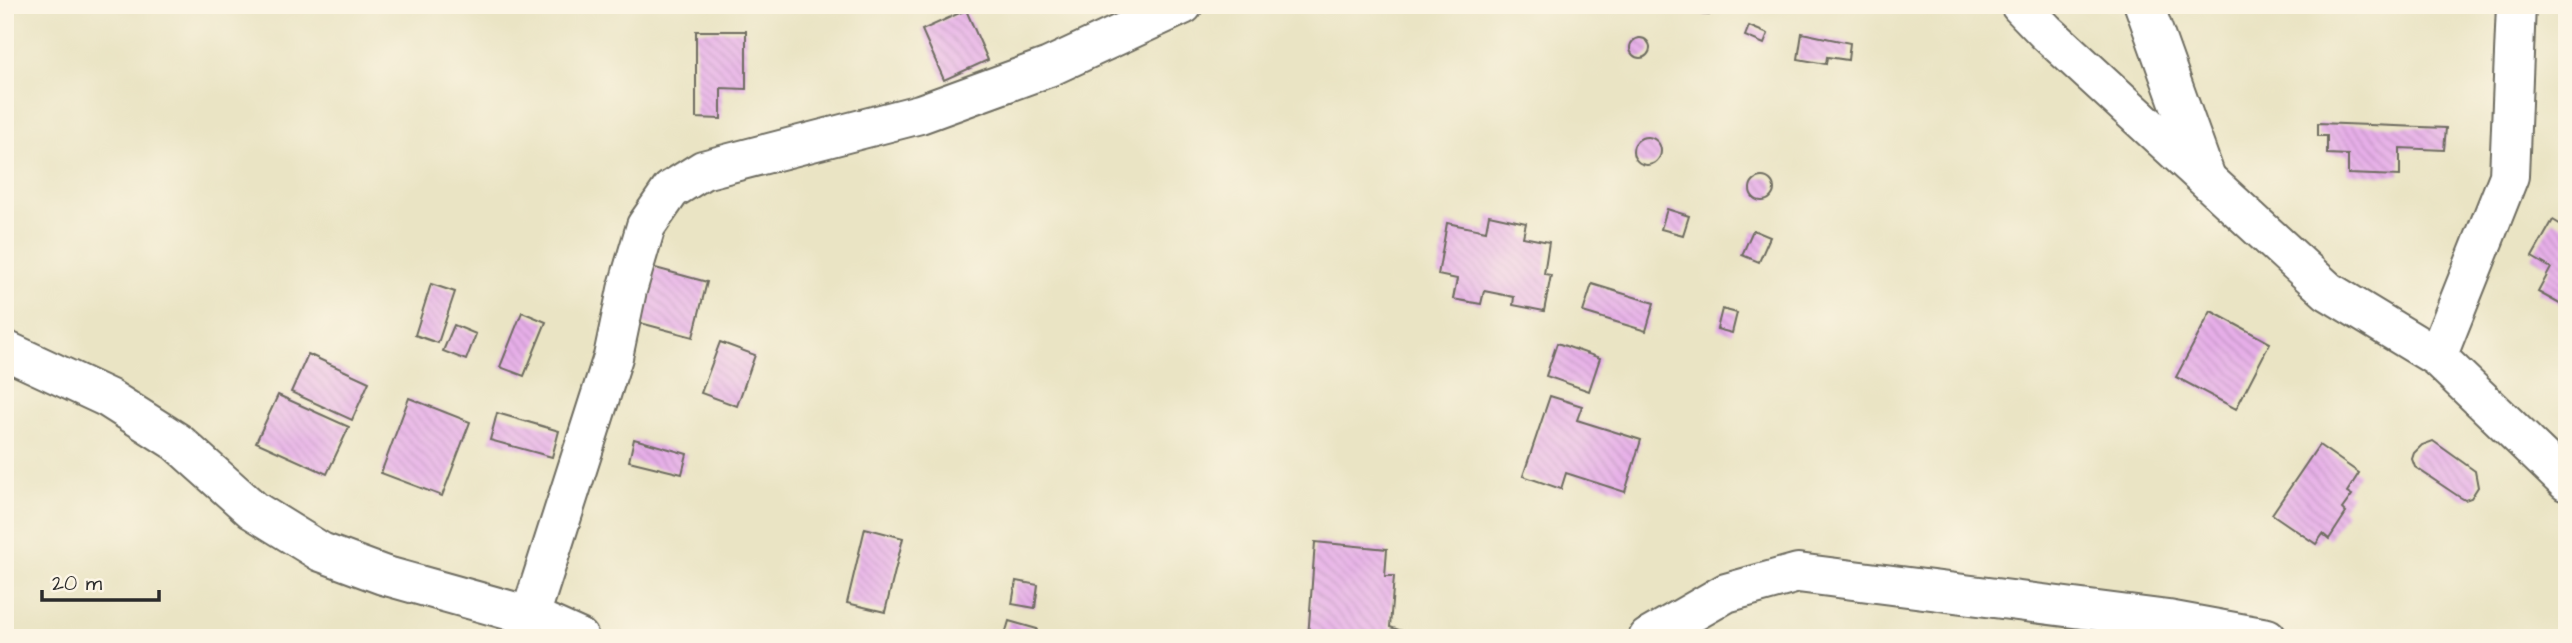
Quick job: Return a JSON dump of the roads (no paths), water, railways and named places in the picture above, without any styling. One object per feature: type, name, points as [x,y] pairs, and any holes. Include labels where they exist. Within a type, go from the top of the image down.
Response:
[{"type":"street","points":[[530,617],[613,357],[627,290],[646,226],[671,190],[703,170],[920,114],[1049,67],[1183,5]]},
{"type":"street","points":[[2020,5],[2328,291],[2437,357],[2567,482]]},
{"type":"street","points":[[2144,5],[2207,180]]},
{"type":"street","points":[[2437,357],[2509,176],[2515,5]]},
{"type":"street","points":[[5,350],[108,398],[177,442],[253,510],[321,552],[383,575],[530,617],[579,638]]},
{"type":"street","points":[[1648,638],[1726,593],[1798,573],[2168,620],[2267,638]]}]
